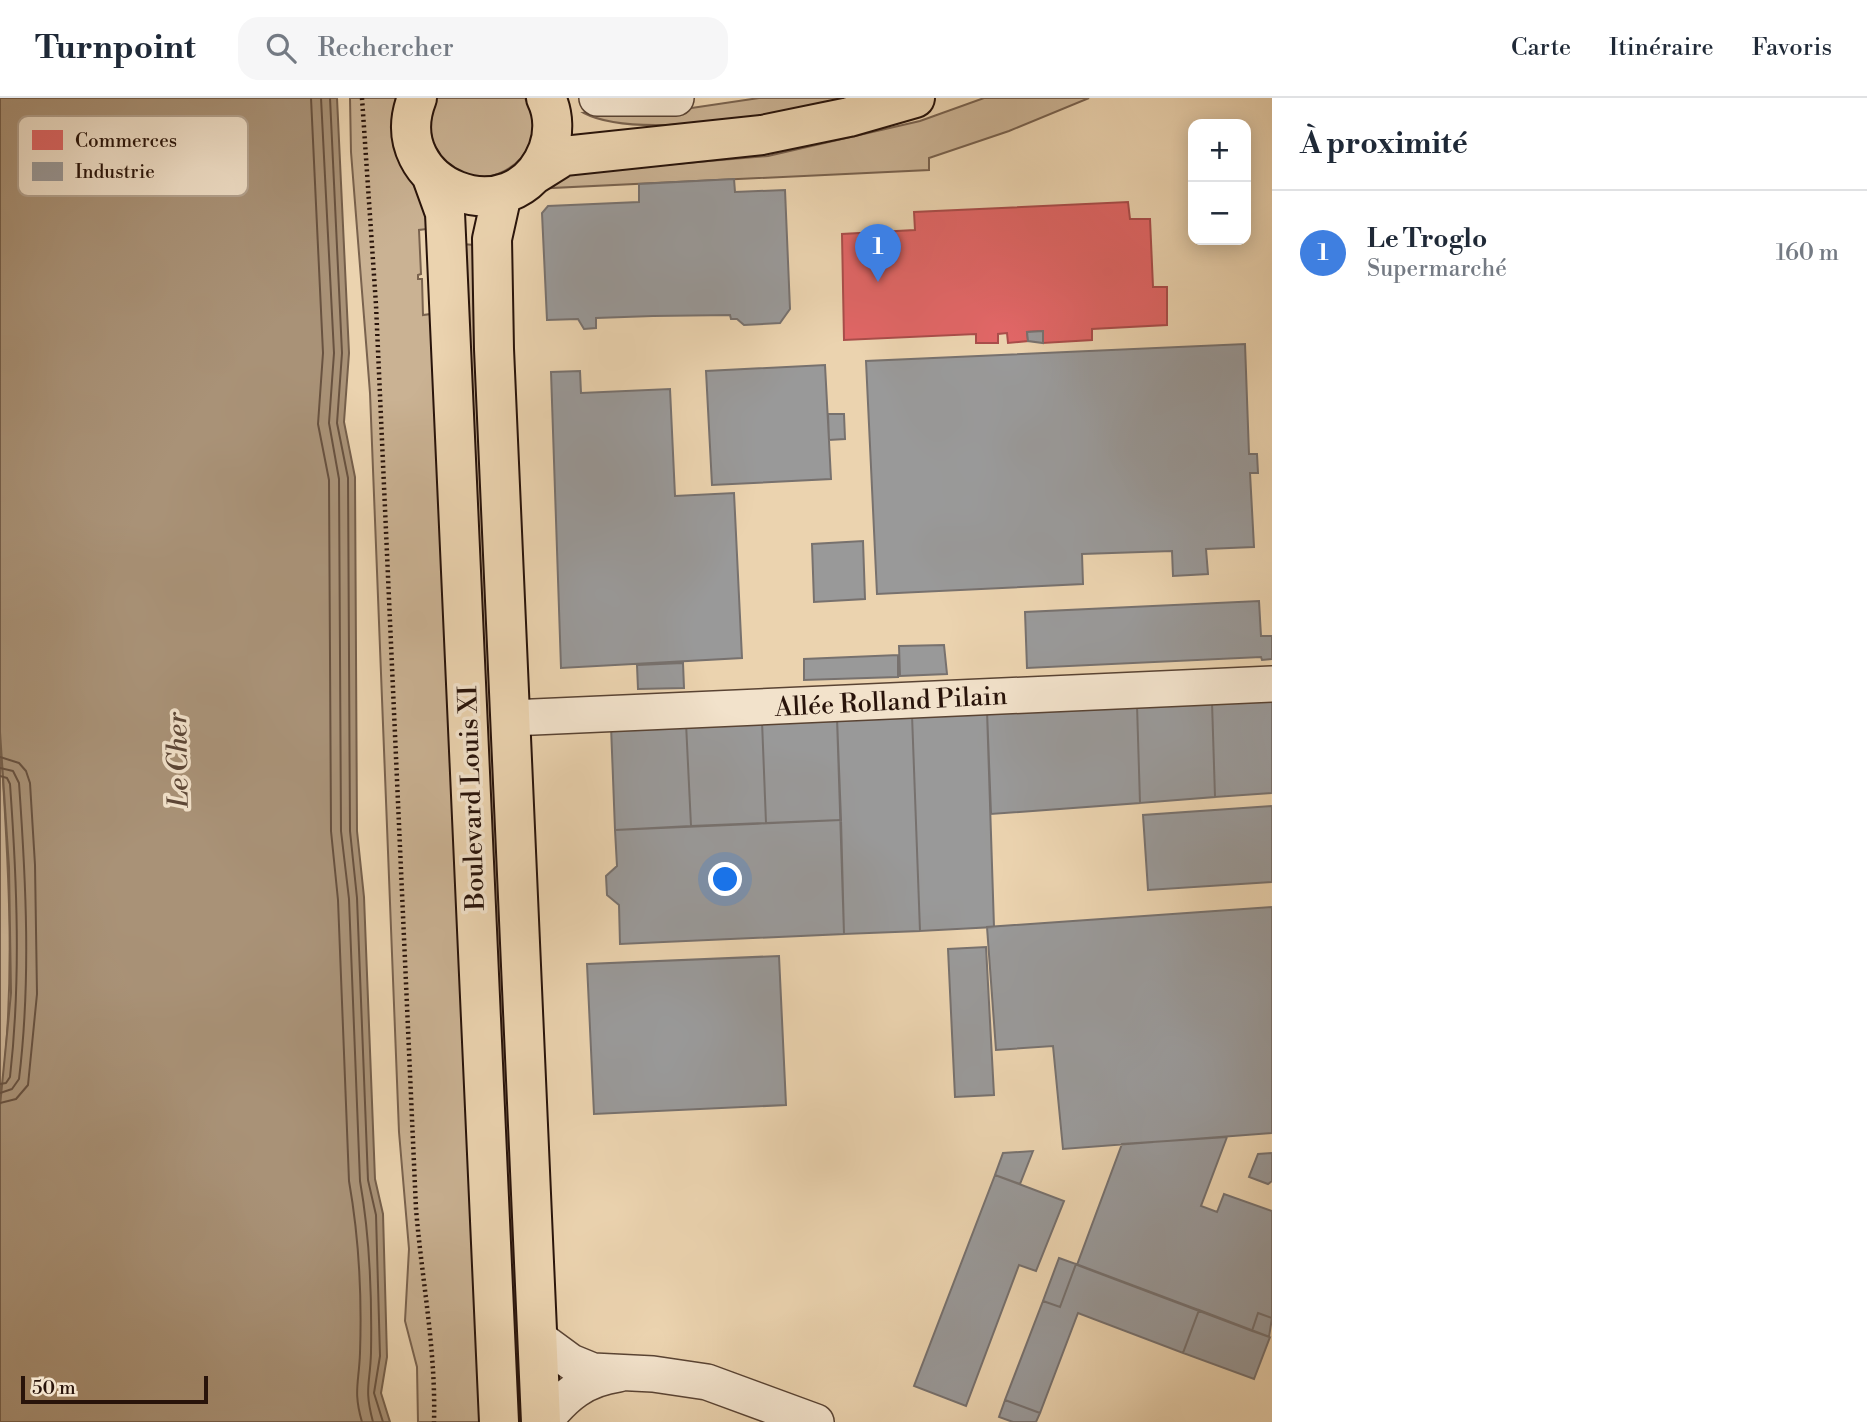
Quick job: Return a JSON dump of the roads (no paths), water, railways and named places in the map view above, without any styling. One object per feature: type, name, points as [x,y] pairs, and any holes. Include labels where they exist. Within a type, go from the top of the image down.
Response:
[{"type":"main road","name":"Boulevard Louis XI","points":[[417,98],[411,128],[414,146],[432,177],[445,213],[499,1422]]},
{"type":"main road","points":[[432,177],[447,188],[465,195],[483,197],[517,185],[564,156],[690,144],[789,130],[915,98]]},
{"type":"main road","name":"Boulevard Louis XI","points":[[542,1422],[494,349],[492,239],[517,185],[544,161],[551,142],[553,123],[547,101]]},
{"type":"main road","points":[[547,101],[570,125],[584,133],[626,141],[690,144]]},
{"type":"street","points":[[597,98],[676,98]]},
{"type":"street","name":"Allée Rolland Pilain","points":[[511,718],[1272,684]]},
{"type":"street","points":[[537,1337],[581,1367],[619,1374],[653,1374],[707,1382],[816,1422]]},
{"type":"street","points":[[542,1422],[579,1386],[595,1379],[619,1374]]},
{"type":"water","name":"Le Cher","points":[[0,98],[337,98],[349,353],[344,422],[355,477],[357,831],[364,897],[375,1179],[383,1214],[387,1357],[381,1393],[390,1422],[0,1422],[0,1106],[11,993],[9,867],[0,732]]},
{"type":"place","name":"Le Troglo","points":[[878,282]]}]
